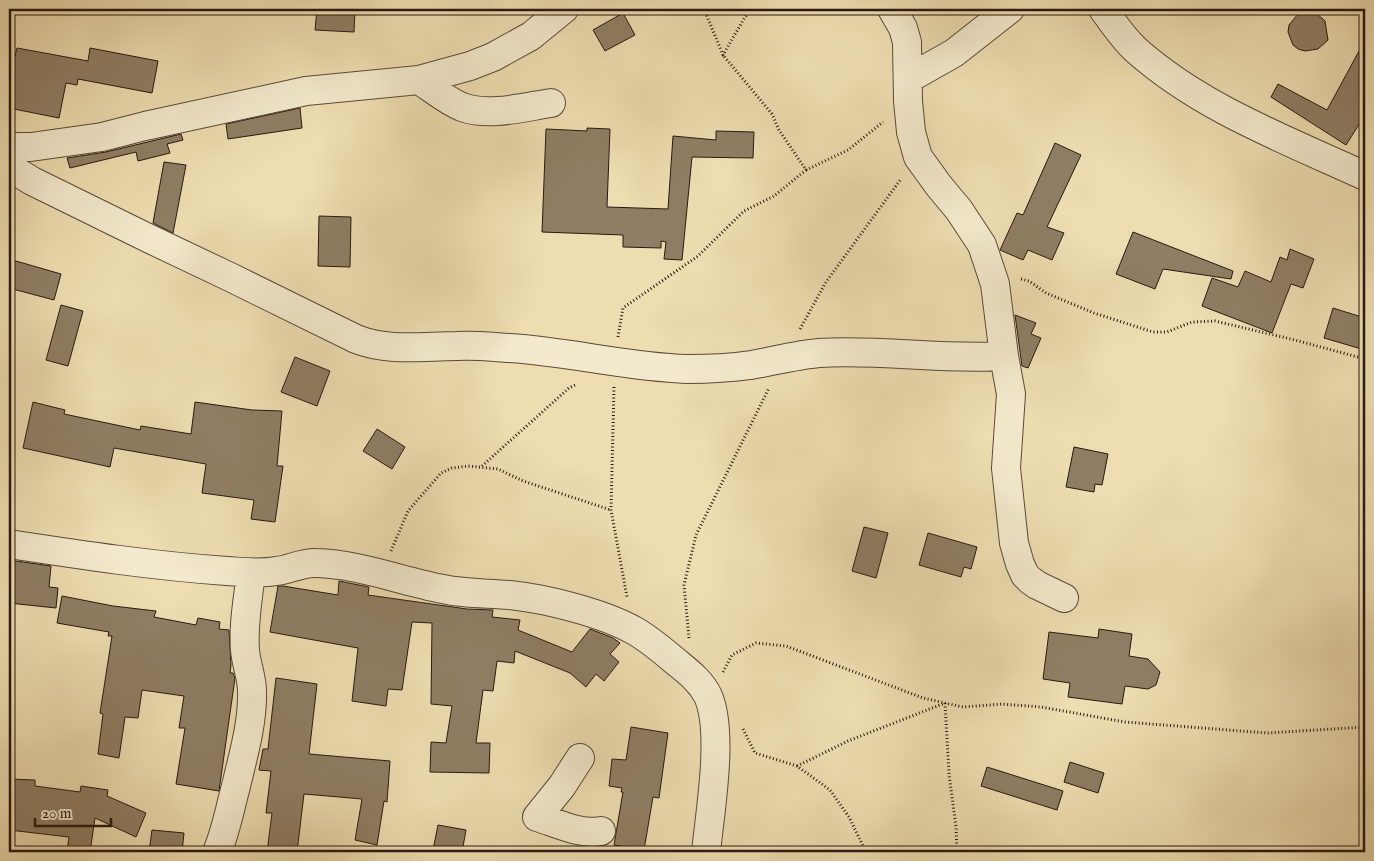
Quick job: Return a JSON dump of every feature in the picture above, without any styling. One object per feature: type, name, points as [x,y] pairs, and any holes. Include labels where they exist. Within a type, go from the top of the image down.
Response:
[{"type":"street","points":[[9,148],[32,147],[102,137],[306,91],[419,80],[470,66],[493,57],[531,36],[564,9]]},
{"type":"street","points":[[892,9],[903,28],[907,42],[911,132],[918,156],[959,210],[982,245],[996,284],[1004,356],[1011,394],[1006,468],[1014,543],[1020,564],[1026,575],[1037,585],[1064,598]]},
{"type":"street","points":[[908,90],[1010,9]]},
{"type":"street","points":[[1103,9],[1121,34],[1168,76],[1231,113],[1365,176]]},
{"type":"street","points":[[419,80],[453,103],[472,110],[494,110],[551,103]]},
{"type":"street","points":[[9,167],[32,181],[364,342],[386,347],[458,346],[512,348],[666,368],[709,369],[819,353],[930,357],[1004,356]]},
{"type":"street","points":[[9,544],[97,558],[252,573],[278,571],[308,563],[317,563],[381,574],[444,590],[511,595],[553,603],[589,613],[633,630],[653,642],[701,686],[712,708],[715,744],[714,773],[706,852]]},
{"type":"street","points":[[217,852],[224,836],[243,756],[250,714],[252,691],[250,670],[245,652],[244,628],[252,573]]},
{"type":"street","points":[[580,758],[562,786],[537,816],[581,832],[592,833],[601,831]]},
{"type":"path","points":[[704,9],[723,55],[772,114],[779,130],[806,170]]},
{"type":"path","points":[[723,55],[744,17],[753,9]]},
{"type":"path","points":[[633,630],[610,510],[614,362],[623,308],[698,256],[744,212],[774,196],[806,170],[848,150],[908,90]]},
{"type":"path","points":[[918,156],[826,282],[784,357],[696,535],[684,585],[690,646],[701,686],[719,682],[732,656],[756,643],[786,646],[923,698],[963,707],[1002,704],[1041,707],[1125,722],[1267,733],[1365,727]]},
{"type":"path","points":[[1015,277],[1029,281],[1046,293],[1094,313],[1153,332],[1167,332],[1192,322],[1215,322],[1295,340],[1365,359]]},
{"type":"path","points":[[482,466],[569,388],[600,372],[614,362]]},
{"type":"path","points":[[381,574],[387,565],[408,511],[441,473],[452,468],[482,466],[498,469],[523,481],[610,510]]},
{"type":"path","points":[[797,766],[848,741],[945,703]]},
{"type":"path","points":[[945,703],[949,774],[956,827],[957,852]]},
{"type":"path","points":[[741,725],[755,753],[797,766],[830,790],[849,817],[866,852]]},
{"type":"building","points":[[317,9],[355,9],[354,32],[315,30]]},
{"type":"building","points":[[1310,11],[1316,13],[1325,21],[1328,40],[1318,49],[1305,51],[1293,45],[1288,32],[1289,25],[1298,14]]},
{"type":"building","points":[[623,13],[635,35],[605,51],[593,30]]},
{"type":"building","points":[[1365,40],[1365,115],[1346,145],[1271,97],[1278,84],[1327,110]]},
{"type":"building","points":[[17,48],[88,61],[90,48],[158,61],[152,93],[78,79],[77,85],[66,83],[59,118],[9,108],[9,54],[15,56]]},
{"type":"building","points":[[300,108],[302,128],[228,139],[226,124]]},
{"type":"building","points":[[587,128],[610,129],[607,207],[668,209],[673,136],[716,140],[716,131],[754,132],[753,158],[692,157],[682,260],[664,259],[666,242],[661,241],[661,248],[623,247],[623,235],[542,232],[546,129],[587,131]]},
{"type":"building","points":[[181,134],[183,140],[167,144],[170,153],[138,161],[136,152],[70,168],[67,158],[106,152]]},
{"type":"building","points":[[1055,143],[1081,155],[1047,227],[1064,233],[1052,260],[1028,250],[1023,260],[1000,250],[1017,213],[1023,215]]},
{"type":"building","points":[[164,162],[186,165],[173,233],[153,223]]},
{"type":"building","points":[[319,216],[351,217],[350,267],[318,266]]},
{"type":"building","points":[[1133,232],[1233,271],[1231,279],[1163,269],[1155,289],[1116,274]]},
{"type":"building","points":[[1290,249],[1314,259],[1303,288],[1291,284],[1272,333],[1202,306],[1212,278],[1238,287],[1245,271],[1271,282],[1280,257],[1287,260]]},
{"type":"building","points":[[9,259],[61,274],[54,300],[9,288]]},
{"type":"building","points":[[61,305],[83,311],[68,366],[46,360]]},
{"type":"building","points":[[1333,308],[1365,318],[1365,350],[1324,338]]},
{"type":"building","points":[[1015,315],[1036,323],[1031,334],[1041,338],[1028,368],[1022,366]]},
{"type":"building","points":[[295,357],[330,371],[317,406],[281,392]]},
{"type":"building","points":[[33,402],[65,410],[64,414],[140,430],[141,426],[191,434],[195,402],[252,410],[282,411],[277,466],[283,466],[275,522],[251,519],[254,500],[202,493],[206,464],[114,448],[110,467],[23,448]]},
{"type":"building","points":[[377,429],[405,447],[392,469],[363,451]]},
{"type":"building","points":[[1074,447],[1108,454],[1102,485],[1095,484],[1094,492],[1066,487]]},
{"type":"building","points":[[864,527],[888,533],[876,578],[852,571]]},
{"type":"building","points":[[928,533],[977,547],[971,569],[964,567],[961,577],[919,565]]},
{"type":"building","points":[[9,560],[51,566],[49,587],[58,588],[56,608],[9,603]]},
{"type":"building","points":[[339,581],[369,587],[368,595],[467,609],[493,610],[492,617],[520,620],[518,630],[572,652],[590,629],[613,638],[620,643],[610,654],[619,662],[604,681],[596,674],[586,687],[570,673],[515,651],[514,663],[497,661],[493,691],[483,690],[476,743],[490,743],[489,773],[430,772],[431,742],[446,743],[452,706],[431,704],[432,623],[412,622],[402,690],[388,689],[386,706],[352,701],[358,648],[270,632],[278,586],[338,595]]},
{"type":"building","points":[[62,596],[113,606],[156,611],[154,617],[196,625],[198,618],[220,622],[219,629],[229,630],[230,673],[233,673],[235,678],[219,791],[176,784],[185,728],[179,728],[184,696],[142,690],[138,718],[125,717],[119,758],[98,754],[103,714],[100,713],[112,636],[108,636],[109,632],[57,623]]},
{"type":"building","points":[[1099,629],[1132,634],[1129,656],[1148,659],[1160,672],[1156,685],[1148,689],[1125,686],[1122,704],[1068,697],[1070,683],[1043,679],[1049,632],[1098,638]]},
{"type":"building","points":[[276,678],[317,684],[309,754],[390,761],[387,802],[384,801],[377,845],[355,840],[362,799],[304,794],[297,852],[267,852],[272,813],[266,813],[271,771],[259,770],[263,749],[268,749]]},
{"type":"building","points":[[631,727],[668,733],[659,798],[653,797],[644,850],[614,845],[623,792],[621,792],[622,788],[609,786],[612,759],[626,760]]},
{"type":"building","points":[[1070,762],[1104,773],[1098,793],[1064,782]]},
{"type":"building","points":[[987,767],[1063,791],[1057,810],[981,786]]},
{"type":"building","points":[[10,779],[35,780],[35,786],[80,792],[81,786],[108,790],[107,796],[146,813],[136,837],[95,818],[90,852],[67,851],[69,837],[9,830]]},
{"type":"building","points":[[438,825],[466,830],[462,852],[433,850]]},
{"type":"building","points":[[152,830],[184,833],[182,852],[149,852]]}]
